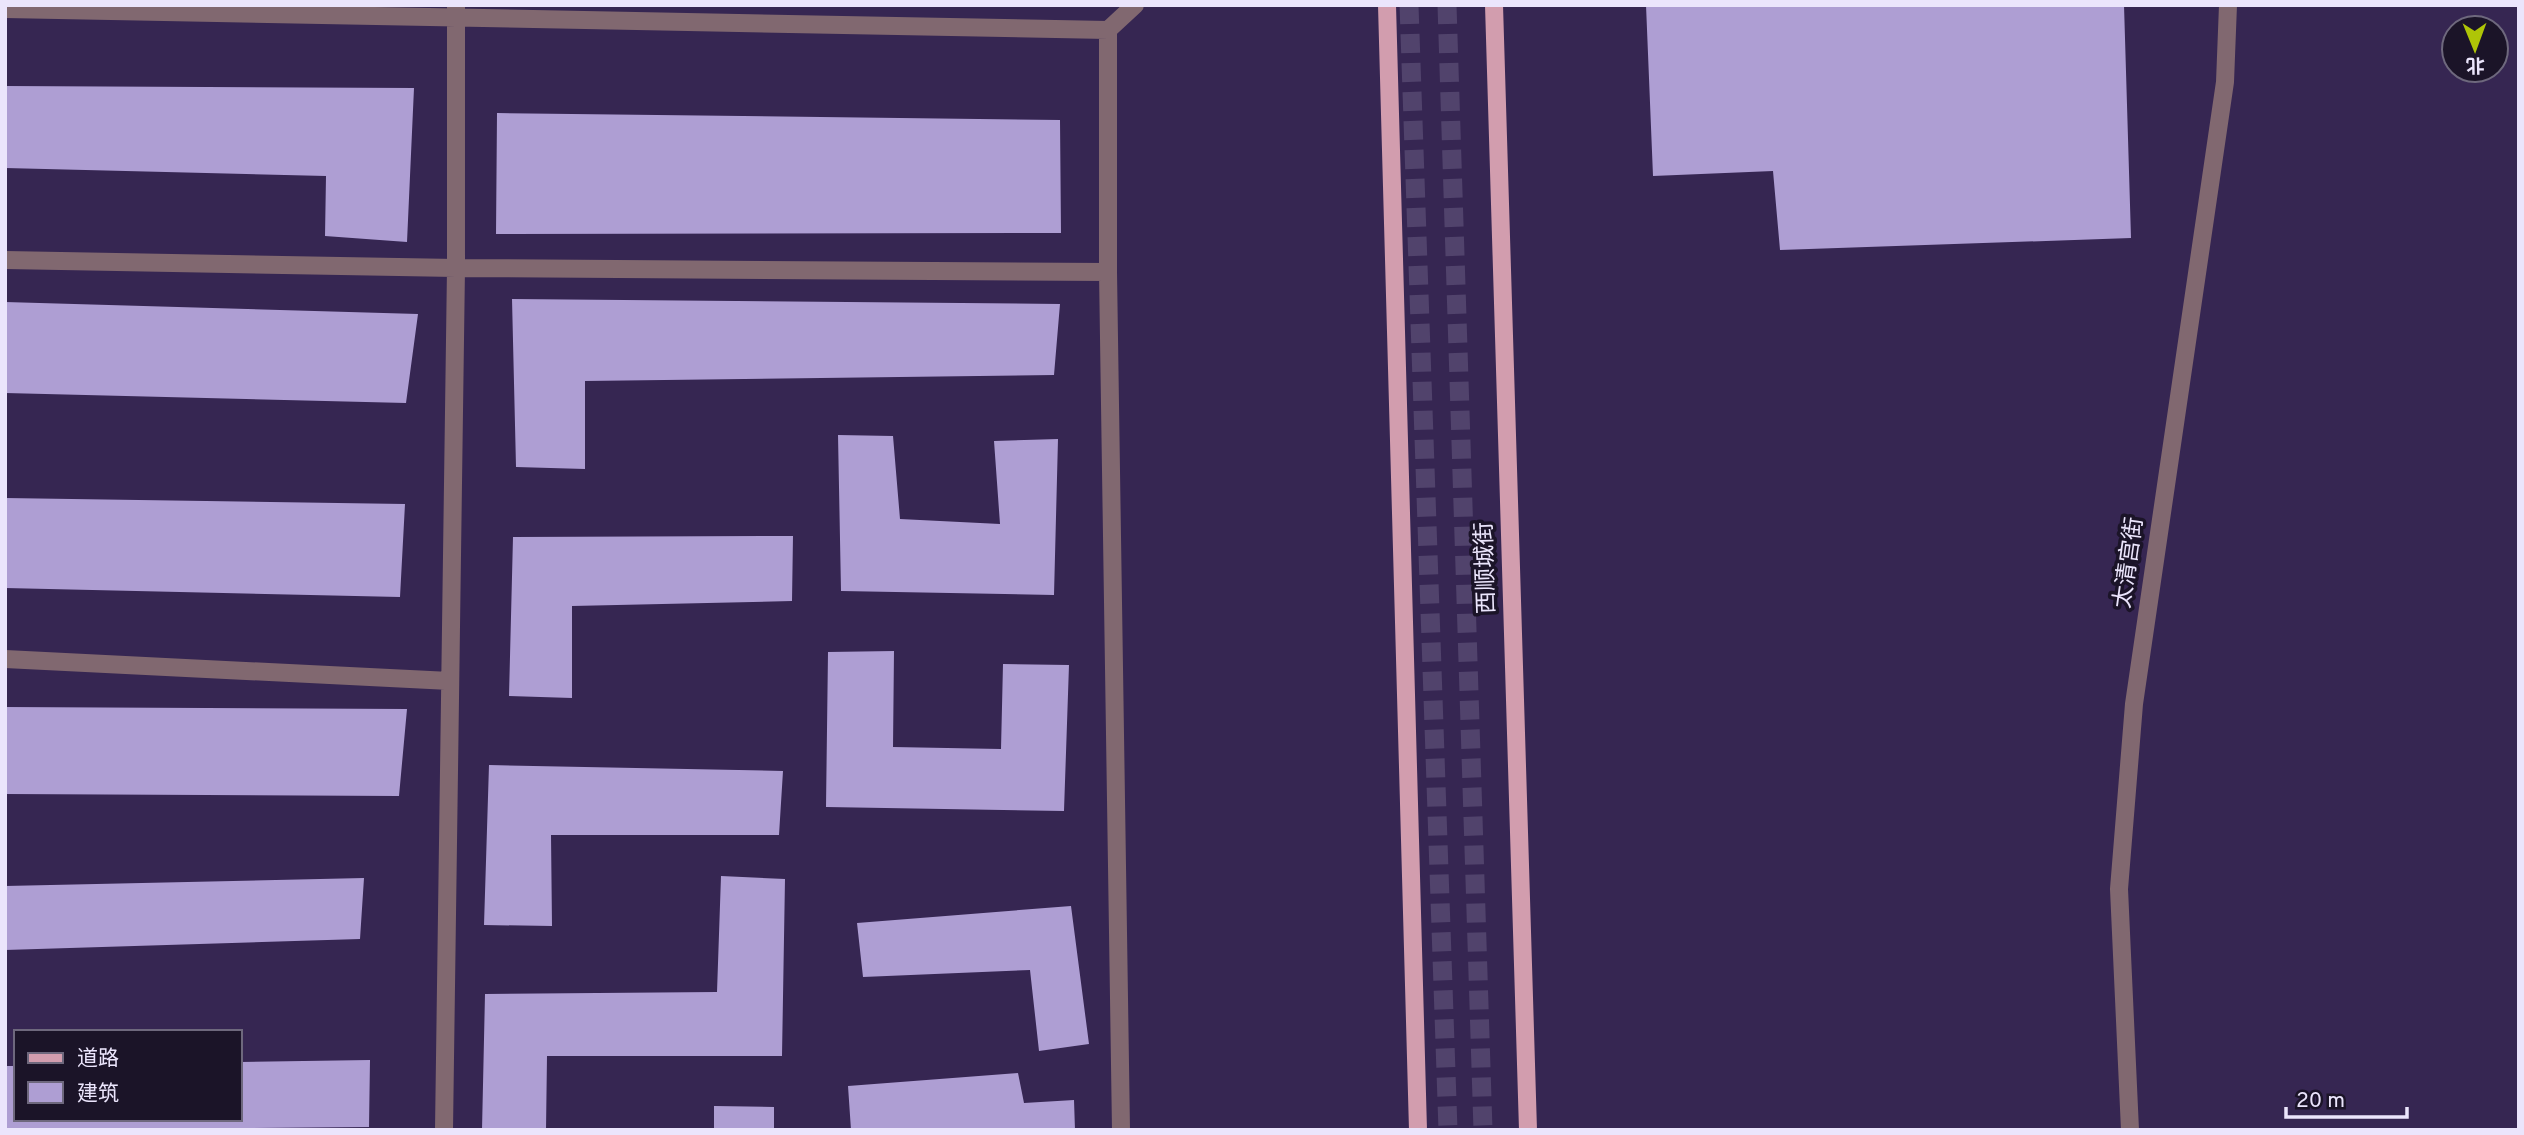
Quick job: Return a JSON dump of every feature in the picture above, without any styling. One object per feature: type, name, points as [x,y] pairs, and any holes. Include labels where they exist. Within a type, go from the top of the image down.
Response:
[{"type":"main road","points":[[1387,5],[1418,1130]]},
{"type":"main road","name":"西顺城街","points":[[1494,5],[1528,1130]]},
{"type":"street","points":[[5,9],[456,11],[1108,30],[1135,5]]},
{"type":"street","name":"太清宫街","points":[[2130,1130],[2119,889],[2133,714],[2225,82],[2228,5]]},
{"type":"street","points":[[444,1130],[456,268],[456,11]]},
{"type":"street","points":[[1108,30],[1108,272],[1121,1130]]},
{"type":"street","points":[[5,260],[456,268],[1108,272]]},
{"type":"street","points":[[5,659],[450,681]]},
{"type":"building","points":[[1646,5],[2124,5],[2131,238],[1780,250],[1773,171],[1653,176]]},
{"type":"building","points":[[5,86],[414,88],[407,242],[325,236],[326,176],[5,168]]},
{"type":"building","points":[[497,113],[1060,120],[1061,233],[496,234]]},
{"type":"building","points":[[512,299],[1060,304],[1054,375],[585,381],[585,469],[516,467]]},
{"type":"building","points":[[5,302],[418,314],[406,403],[5,393]]},
{"type":"building","points":[[838,435],[893,436],[900,519],[1000,524],[994,441],[1058,439],[1054,595],[841,591]]},
{"type":"building","points":[[5,498],[405,504],[400,597],[5,588]]},
{"type":"building","points":[[793,536],[792,601],[572,606],[572,698],[509,696],[513,537]]},
{"type":"building","points":[[894,651],[893,747],[1001,749],[1003,664],[1069,665],[1064,811],[826,807],[828,652]]},
{"type":"building","points":[[5,707],[407,709],[399,796],[5,794]]},
{"type":"building","points":[[489,765],[783,771],[779,835],[551,835],[552,926],[484,925]]},
{"type":"building","points":[[721,876],[785,879],[782,1056],[547,1056],[546,1130],[482,1130],[485,994],[717,992]]},
{"type":"building","points":[[364,878],[360,939],[5,950],[5,886]]},
{"type":"building","points":[[1071,906],[1089,1044],[1039,1051],[1030,970],[863,977],[857,923]]},
{"type":"building","points":[[370,1060],[369,1127],[5,1130],[5,1066],[14,1066],[14,1121],[242,1121],[242,1062]]},
{"type":"building","points":[[1018,1073],[1024,1103],[1074,1100],[1075,1130],[851,1130],[848,1086]]},
{"type":"building","points":[[714,1106],[774,1107],[774,1130],[714,1130]]},
{"type":"tunnel","points":[[1409,5],[1448,1130]]},
{"type":"tunnel","points":[[1447,5],[1483,1130]]}]
